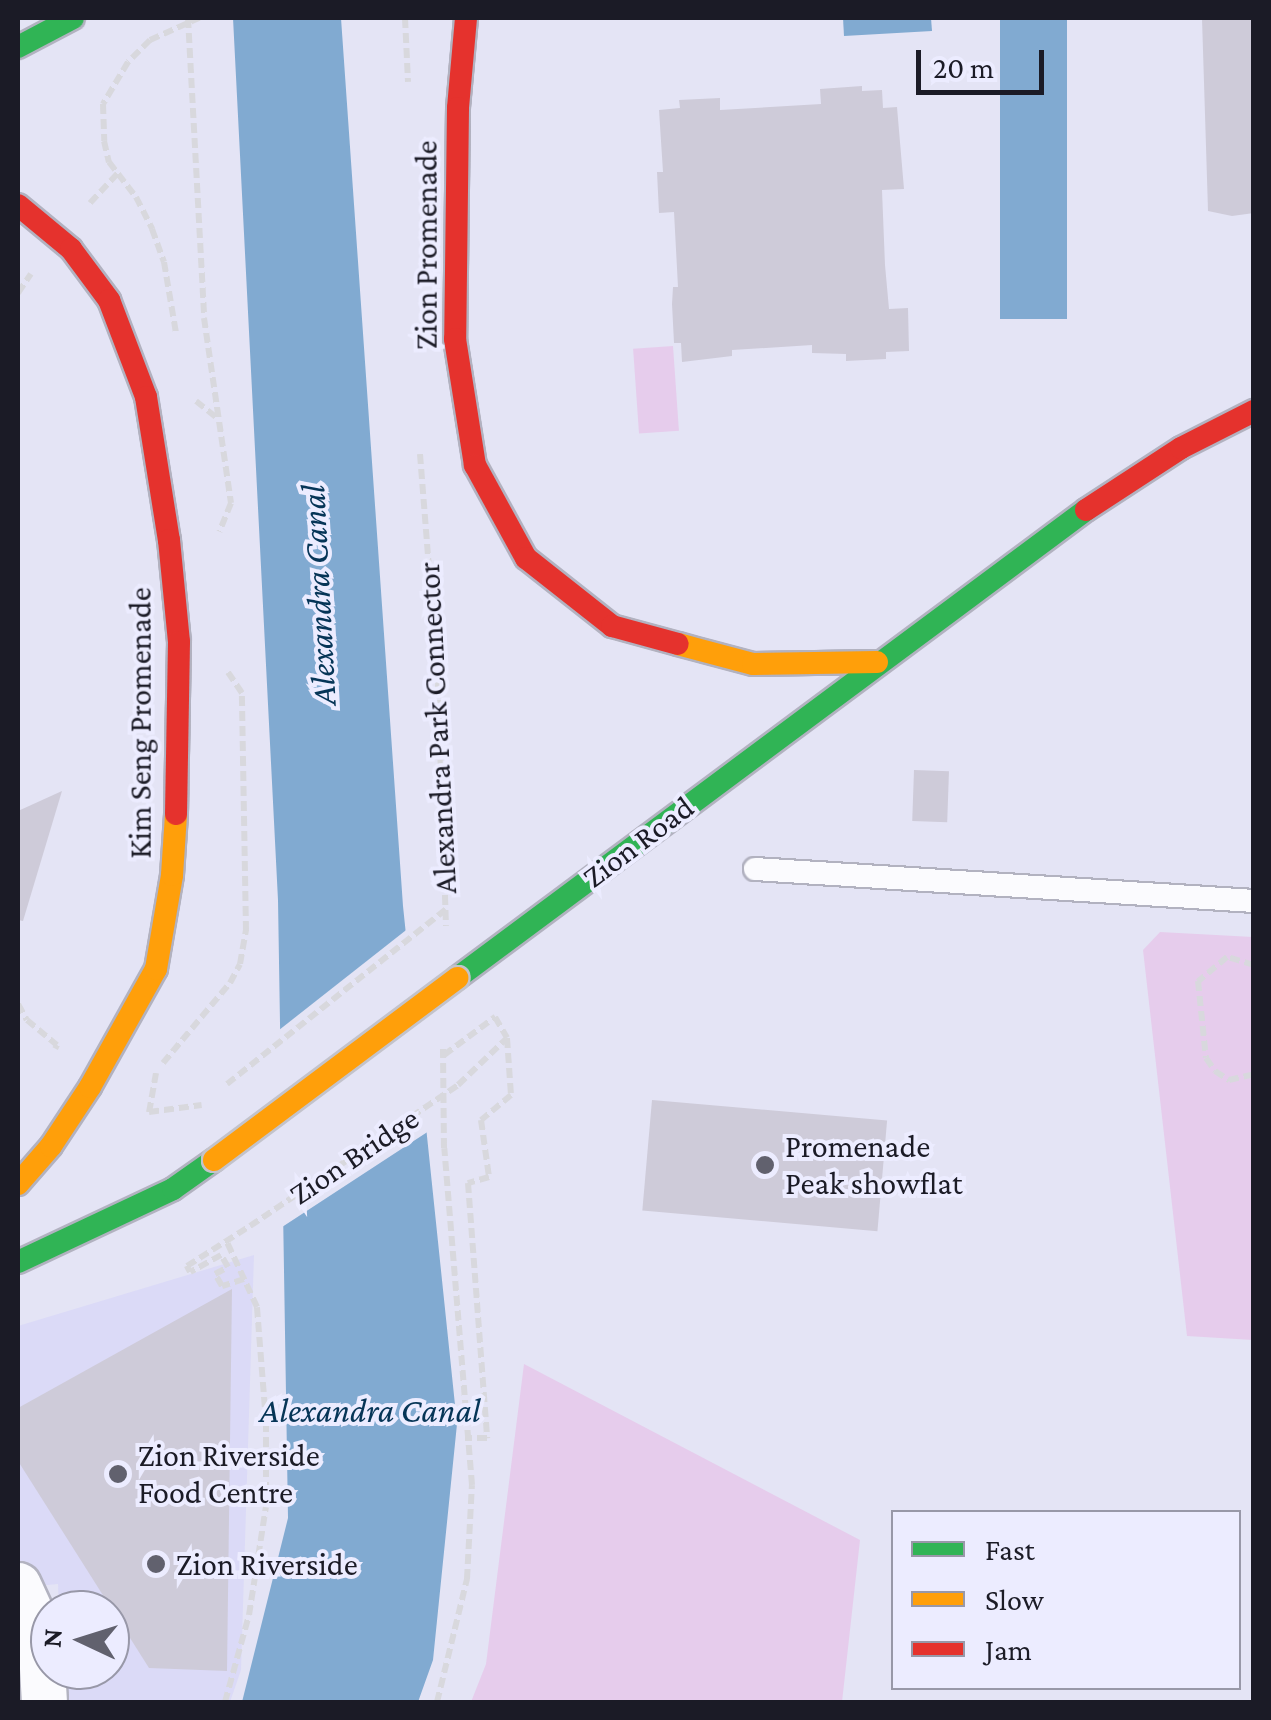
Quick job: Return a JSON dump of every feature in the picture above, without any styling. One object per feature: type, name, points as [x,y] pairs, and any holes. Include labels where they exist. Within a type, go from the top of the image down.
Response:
[{"type":"main road","points":[[18,47],[73,18]]},
{"type":"main road","name":"Zion Promenade","points":[[466,18],[458,108],[456,339],[475,466],[526,558],[612,626],[753,664],[878,662]]},
{"type":"main road","name":"Kim Seng Promenade","points":[[18,205],[71,248],[110,300],[140,381],[165,510],[179,642],[179,773],[172,874],[156,969],[90,1087],[51,1146],[18,1184]]},
{"type":"main road","name":"Zion Road","points":[[18,1262],[173,1190],[1056,530],[1181,448],[1254,410]]},
{"type":"street","points":[[18,1585],[40,1632],[44,1702]]},
{"type":"lane","points":[[755,869],[1254,902]]},
{"type":"path","points":[[178,348],[164,262],[152,230],[136,197],[108,162],[104,104],[128,62],[150,40],[199,18]]},
{"type":"path","points":[[406,18],[408,86]]},
{"type":"path","name":"Alexandra Park Connector","points":[[419,442],[438,686],[445,946]]},
{"type":"path","points":[[149,1112],[200,1106],[446,909]]},
{"type":"path","points":[[1254,964],[1228,957],[1210,967],[1198,981],[1206,1058],[1214,1071],[1229,1080],[1254,1074]]},
{"type":"path","points":[[18,1004],[27,1020],[58,1045],[51,1057]]},
{"type":"path","points":[[443,1056],[496,1017],[507,1038],[511,1095],[480,1120],[488,1177],[468,1183],[487,1438],[465,1438]]},
{"type":"path","points":[[437,1702],[467,1579],[472,1485],[465,1438],[444,1148],[443,1038]]},
{"type":"path","name":"Zion Bridge","points":[[244,1279],[222,1286],[215,1274],[228,1267],[221,1254],[190,1272],[187,1266],[458,1085],[507,1038]]},
{"type":"path","points":[[225,1702],[249,1614],[266,1507],[266,1422],[257,1307],[227,1242]]},
{"type":"shaded area","points":[[673,346],[679,431],[639,434],[633,349]]},
{"type":"shaded area","points":[[1160,932],[1253,937],[1253,1340],[1187,1336],[1143,950]]},
{"type":"shaded area","name":"Zion Riverside","points":[[254,1255],[241,1670],[230,1702],[62,1702],[62,1690],[130,1690],[130,1590],[58,1590],[58,1584],[18,1588],[18,1326]]},
{"type":"shaded area","points":[[524,1364],[860,1540],[842,1702],[471,1702],[486,1664]]},
{"type":"water","name":"Alexandra Canal","points":[[233,18],[341,18],[403,906],[457,1424],[433,1660],[418,1702],[242,1702],[288,1518],[278,900]]},
{"type":"water","points":[[843,18],[931,18],[932,31],[844,36]]},
{"type":"water","points":[[1000,18],[1067,18],[1067,319],[1000,319]]},
{"type":"pier","points":[[410,927],[432,1129],[276,1231],[274,1034]]},
{"type":"building","points":[[1202,18],[1254,18],[1254,213],[1232,216],[1208,211]]},
{"type":"building","points":[[862,86],[862,91],[882,90],[883,108],[897,107],[904,189],[882,190],[885,265],[889,309],[908,308],[909,351],[886,352],[886,359],[846,361],[846,354],[812,353],[812,345],[732,350],[732,356],[682,362],[681,343],[674,343],[673,287],[678,287],[674,212],[659,213],[657,172],[663,172],[659,110],[680,108],[679,100],[720,98],[720,110],[821,104],[820,89]]},
{"type":"building","points":[[914,770],[949,771],[947,822],[912,821]]},
{"type":"building","points":[[62,791],[23,921],[18,920],[18,811]]},
{"type":"building","name":"Promenade Peak showflat","points":[[652,1100],[887,1121],[877,1231],[642,1211]]},
{"type":"building","name":"Zion Riverside","points":[[232,1289],[227,1671],[149,1668],[130,1638],[130,1590],[100,1590],[18,1461],[18,1408]]},
{"type":"traffic: fast","points":[[18,47],[73,18]]},
{"type":"traffic: fast","points":[[457,978],[1086,510]]},
{"type":"traffic: fast","points":[[18,1262],[173,1189],[214,1160]]},
{"type":"traffic: slow","points":[[678,644],[753,664],[877,662]]},
{"type":"traffic: slow","points":[[18,1184],[51,1146],[90,1087],[156,969],[172,875],[176,814]]},
{"type":"traffic: slow","points":[[214,1160],[457,978]]},
{"type":"traffic: jam","points":[[466,18],[458,108],[455,339],[475,465],[526,558],[612,626],[678,644]]},
{"type":"traffic: jam","points":[[18,205],[71,249],[109,300],[146,397],[169,540],[179,642],[176,814]]},
{"type":"traffic: jam","points":[[1086,510],[1181,448],[1254,411]]},
{"type":"place","name":"Promenade Peak showflat","points":[[765,1165]]},
{"type":"place","name":"Zion Riverside Food Centre","points":[[118,1474]]},
{"type":"place","name":"Zion Riverside","points":[[156,1564]]}]
